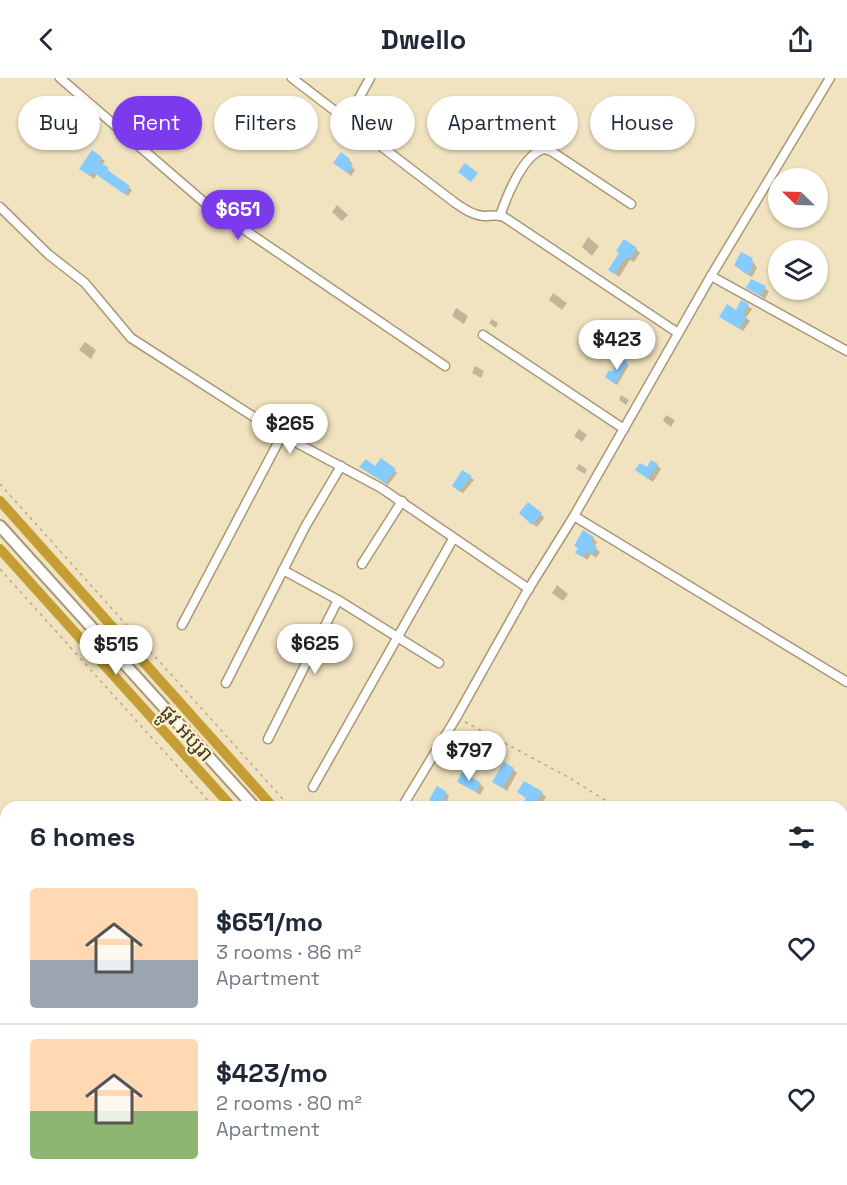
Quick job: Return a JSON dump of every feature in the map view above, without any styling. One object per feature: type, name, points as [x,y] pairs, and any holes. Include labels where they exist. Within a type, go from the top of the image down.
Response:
[{"type":"street","points":[[60,78],[206,203],[445,366]]},
{"type":"street","points":[[292,78],[330,107]]},
{"type":"street","points":[[360,96],[370,78]]},
{"type":"street","points":[[406,801],[574,516],[711,276],[830,78]]},
{"type":"street","points":[[500,216],[515,180],[534,154],[544,149],[551,151],[631,204]]},
{"type":"street","points":[[386,150],[471,213],[500,216],[678,333]]},
{"type":"street","points":[[0,207],[48,254],[85,283],[131,338],[282,435],[402,501],[453,539],[529,589]]},
{"type":"street","points":[[711,276],[847,351]]},
{"type":"street","points":[[483,335],[624,429]]},
{"type":"street","points":[[182,625],[282,435]]},
{"type":"street","points":[[226,683],[309,519],[341,466]]},
{"type":"street","points":[[362,564],[402,501]]},
{"type":"street","points":[[574,516],[847,682]]},
{"type":"street","name":"ផ្លូវ អប្សរា","points":[[0,526],[249,801]]},
{"type":"street","points":[[313,787],[453,539]]},
{"type":"street","points":[[283,570],[338,600],[440,663]]},
{"type":"street","points":[[268,739],[338,600]]},
{"type":"path","points":[[0,484],[285,801]]},
{"type":"path","points":[[0,569],[209,801]]},
{"type":"path","points":[[456,718],[568,777],[606,801]]},
{"type":"building","points":[[92,150],[102,157],[99,162],[109,168],[107,170],[130,186],[124,194],[93,172],[90,176],[79,169]]},
{"type":"building","points":[[341,152],[350,159],[348,161],[353,166],[347,173],[333,163]]},
{"type":"building","points":[[465,163],[478,173],[471,182],[458,172]]},
{"type":"building","points":[[624,239],[637,248],[630,259],[626,257],[614,274],[608,270],[619,253],[616,251]]},
{"type":"building","points":[[741,252],[753,258],[751,262],[754,263],[748,275],[734,265]]},
{"type":"building","points":[[751,279],[766,286],[761,296],[746,288]]},
{"type":"building","points":[[741,300],[749,304],[743,314],[747,316],[740,329],[719,317],[727,304],[736,310]]},
{"type":"building","points":[[621,358],[628,362],[615,384],[605,377],[609,370],[612,372]]},
{"type":"building","points":[[381,458],[396,469],[385,483],[359,467],[366,459],[375,466]]},
{"type":"building","points":[[651,460],[658,464],[648,479],[635,470],[640,463],[647,467]]},
{"type":"building","points":[[462,470],[472,476],[459,491],[452,486]]},
{"type":"building","points":[[528,502],[542,513],[532,525],[519,513]]},
{"type":"building","points":[[583,530],[594,537],[590,543],[597,547],[592,555],[587,551],[583,557],[575,553],[578,548],[574,546]]},
{"type":"building","points":[[504,762],[514,768],[502,788],[492,782]]},
{"type":"building","points":[[462,772],[481,783],[476,792],[457,782]]},
{"type":"building","points":[[524,781],[543,792],[537,801],[524,801],[526,798],[517,792]]},
{"type":"building","points":[[437,786],[447,792],[443,800],[445,801],[429,800]]},
{"type":"waterway","points":[[0,501],[268,801]]},
{"type":"waterway","points":[[0,549],[227,801]]}]
